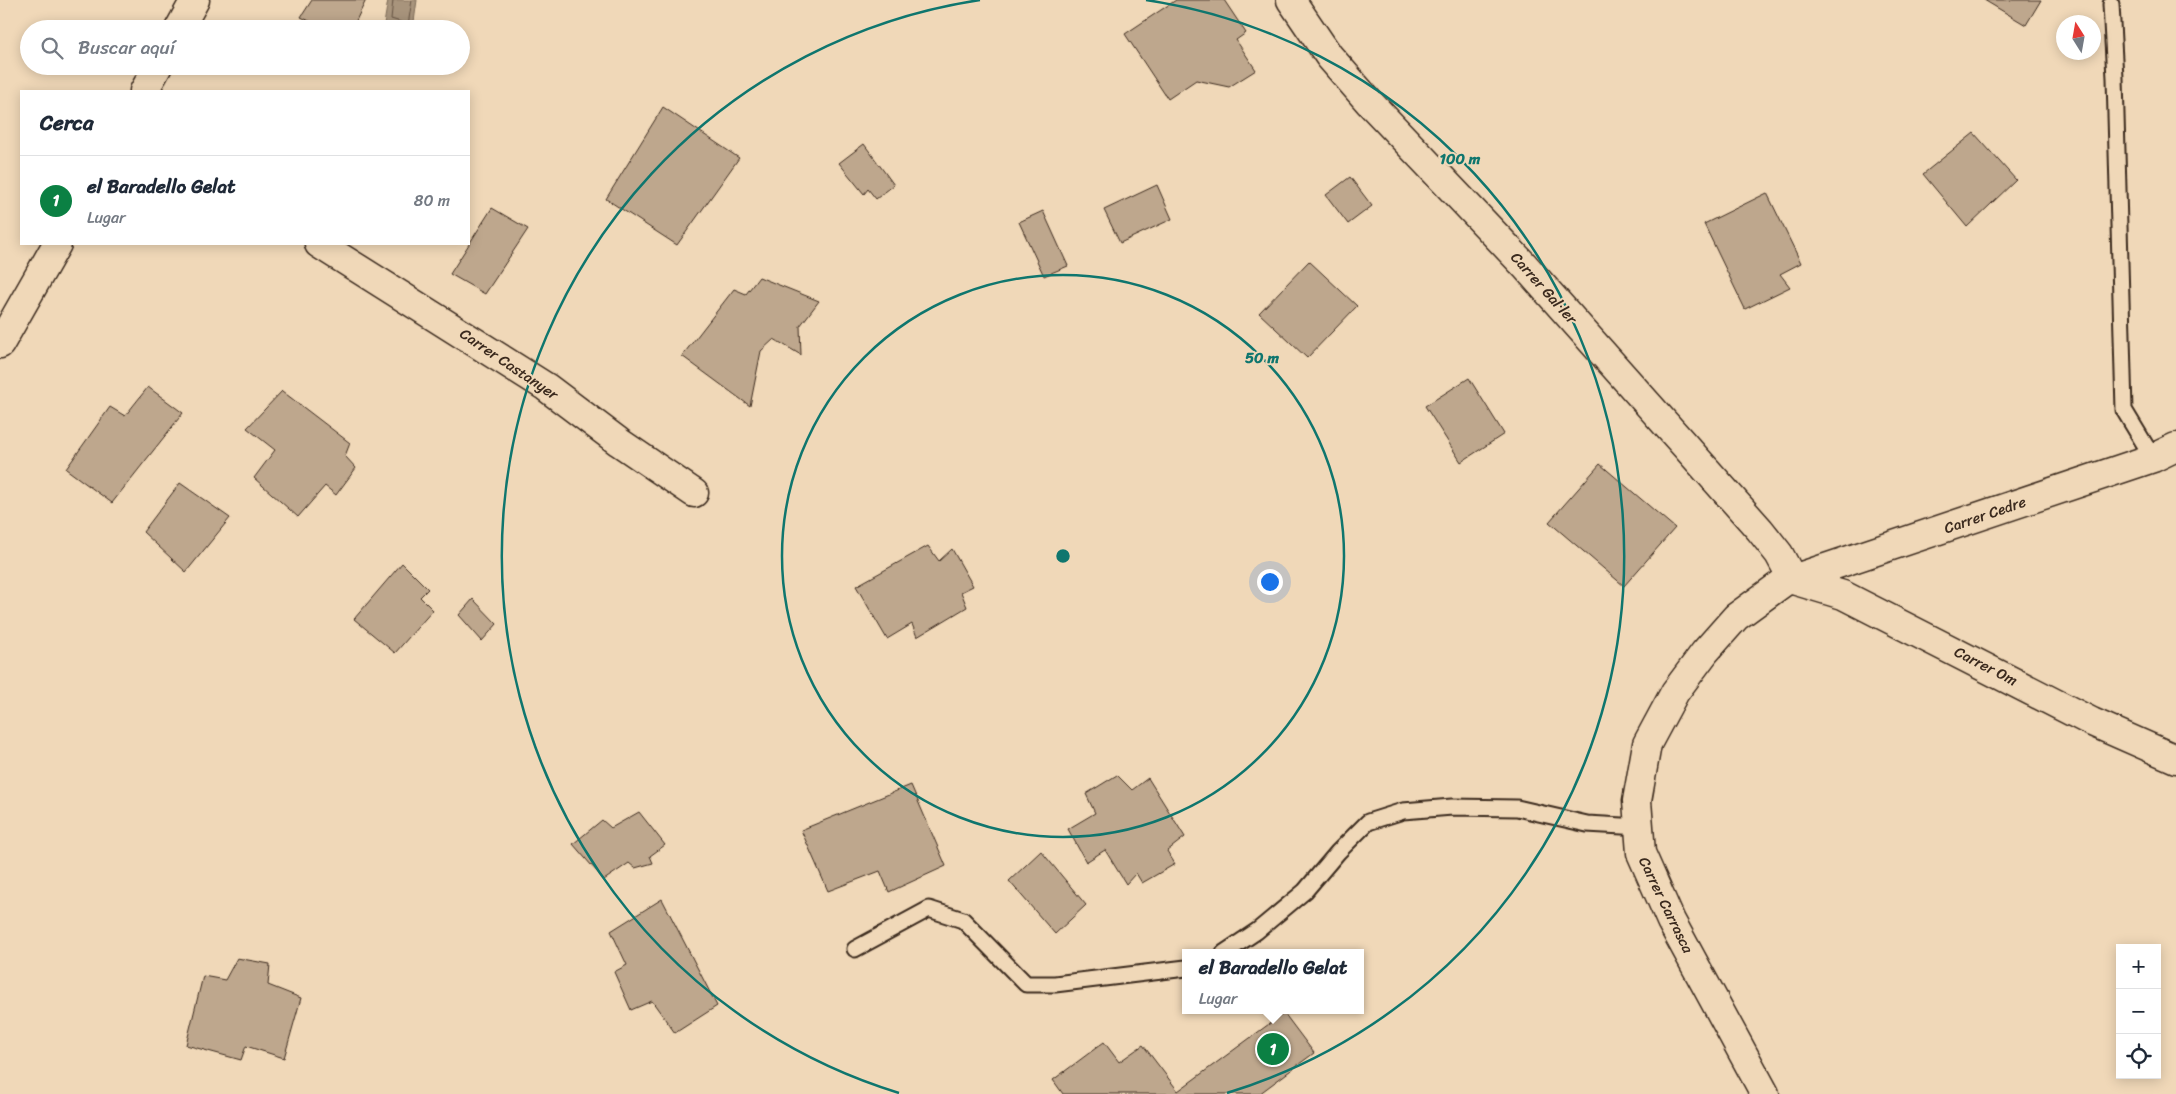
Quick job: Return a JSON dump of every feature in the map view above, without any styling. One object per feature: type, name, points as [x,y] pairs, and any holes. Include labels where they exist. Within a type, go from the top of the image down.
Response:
[{"type":"street","points":[[184,20],[195,0]]},
{"type":"street","name":"Carrer Gal·ler","points":[[1291,0],[1329,56],[1369,102],[1525,266],[1727,494],[1779,554],[1793,580]]},
{"type":"street","points":[[145,90],[153,75]]},
{"type":"street","points":[[0,344],[56,245]]},
{"type":"street","name":"Carrer Castanyer","points":[[321,245],[546,387],[620,442],[694,493]]},
{"type":"street","name":"Carrer Cedre","points":[[1793,580],[2165,452]]},
{"type":"street","name":"Carrer Om","points":[[1793,580],[1843,595],[2092,722],[2176,759]]},
{"type":"street","name":"Carrer Carrasca","points":[[1765,1094],[1671,920],[1641,853],[1637,801],[1647,744],[1675,692],[1705,652],[1736,617],[1784,582],[1793,580]]},
{"type":"lane","points":[[2111,4],[2115,78],[2124,410],[2165,452]]},
{"type":"lane","points":[[1230,949],[1257,930],[1305,891],[1338,852],[1368,822],[1403,811],[1452,807],[1517,808],[1587,824],[1640,828]]},
{"type":"lane","points":[[855,949],[929,909],[963,920],[1026,984],[1054,984],[1182,968]]},
{"type":"water","points":[[388,0],[417,0],[414,20],[385,20]]},
{"type":"building","points":[[312,0],[366,0],[356,20],[307,20],[301,17]]},
{"type":"building","points":[[1176,0],[1224,0],[1246,33],[1236,40],[1256,70],[1229,87],[1196,80],[1168,99],[1125,34]]},
{"type":"building","points":[[1984,0],[2041,0],[2026,25]]},
{"type":"building","points":[[663,107],[739,158],[677,245],[606,199]]},
{"type":"building","points":[[1974,133],[2016,180],[1967,227],[1923,174]]},
{"type":"building","points":[[864,144],[894,185],[876,199],[868,189],[864,194],[839,163]]},
{"type":"building","points":[[1350,177],[1372,206],[1348,224],[1326,195]]},
{"type":"building","points":[[1157,185],[1172,219],[1120,243],[1104,210]]},
{"type":"building","points":[[1767,193],[1801,263],[1780,274],[1790,287],[1745,309],[1704,224]]},
{"type":"building","points":[[492,208],[528,229],[485,294],[450,274]]},
{"type":"building","points":[[1043,211],[1068,266],[1044,276],[1019,222]]},
{"type":"building","points":[[1309,261],[1357,306],[1307,358],[1259,313]]},
{"type":"building","points":[[759,277],[819,301],[800,326],[801,355],[774,339],[761,351],[750,406],[682,356],[734,289],[746,294]]},
{"type":"building","points":[[1469,378],[1504,434],[1461,462],[1425,406]]},
{"type":"building","points":[[148,387],[183,413],[112,503],[66,469],[110,407],[125,416]]},
{"type":"building","points":[[282,391],[350,443],[345,456],[356,468],[336,495],[325,486],[298,517],[254,478],[275,450],[247,428]]},
{"type":"building","points":[[1600,464],[1675,528],[1624,586],[1549,522]]},
{"type":"building","points":[[180,483],[230,518],[186,572],[143,532]]},
{"type":"building","points":[[928,546],[939,561],[952,549],[973,586],[961,592],[967,607],[917,637],[912,624],[887,639],[856,586]]},
{"type":"building","points":[[402,563],[428,589],[420,597],[433,610],[395,653],[354,619]]},
{"type":"building","points":[[473,599],[497,624],[482,641],[459,615]]},
{"type":"building","points":[[1117,775],[1132,790],[1148,778],[1185,837],[1167,851],[1175,864],[1142,883],[1136,873],[1126,884],[1105,850],[1086,862],[1068,829],[1095,813],[1086,794]]},
{"type":"building","points":[[911,785],[946,866],[889,892],[880,871],[828,891],[801,830]]},
{"type":"building","points":[[639,812],[665,845],[650,856],[653,863],[635,868],[629,863],[604,880],[573,844],[602,820],[611,828]]},
{"type":"building","points":[[1041,851],[1086,905],[1055,934],[1009,881]]},
{"type":"building","points":[[662,899],[717,1006],[675,1033],[652,1001],[631,1010],[614,972],[627,965],[611,931]]},
{"type":"building","points":[[237,958],[270,964],[268,985],[301,998],[284,1058],[246,1046],[241,1060],[186,1045],[203,976],[225,980]]},
{"type":"building","points":[[1283,1014],[1285,1014],[1314,1053],[1259,1094],[1063,1094],[1053,1080],[1104,1042],[1119,1062],[1143,1045],[1178,1091]]},
{"type":"place","name":"el Baradello Gelat","points":[[1273,1049]]}]
